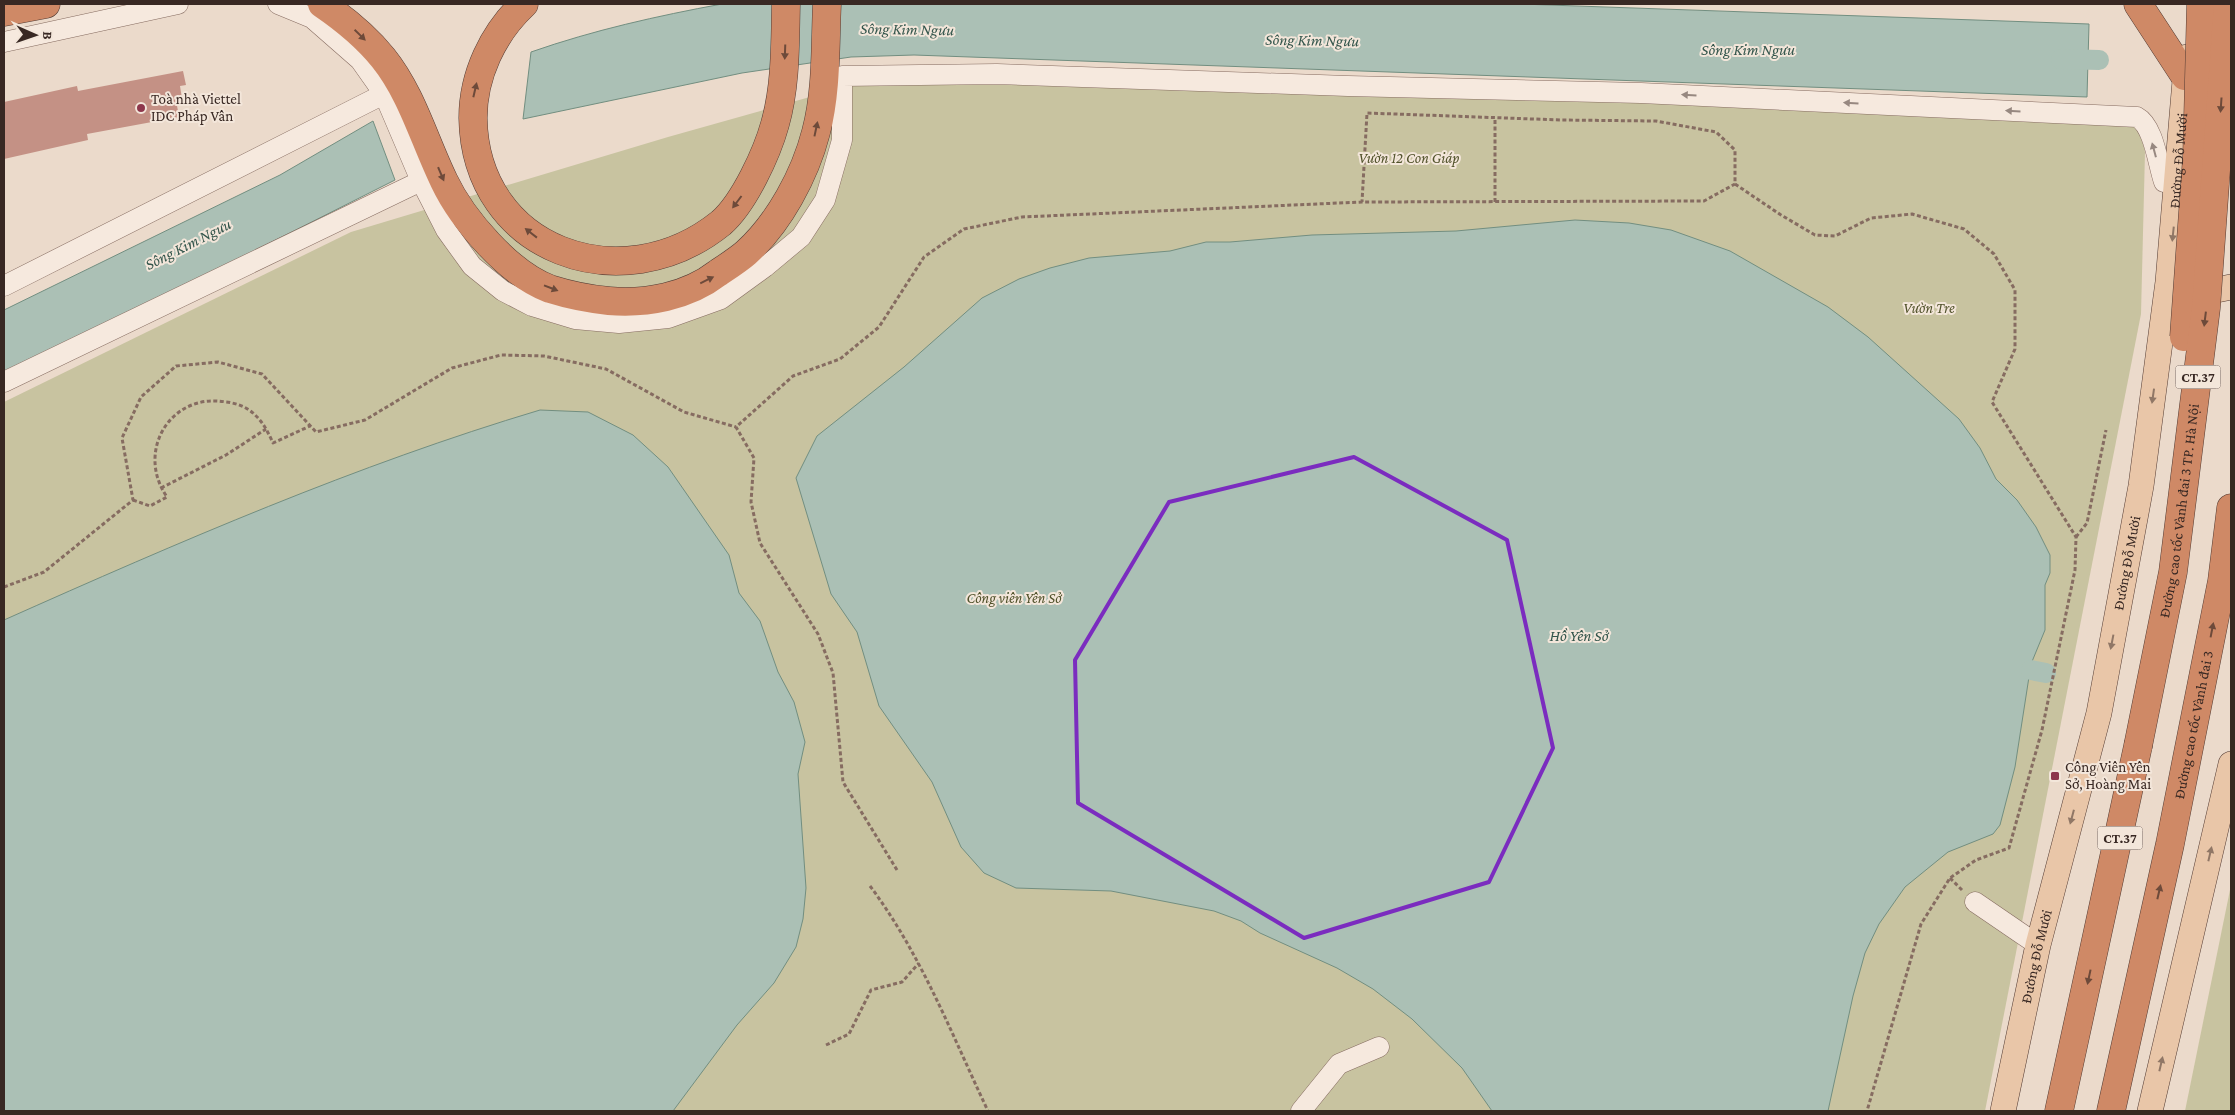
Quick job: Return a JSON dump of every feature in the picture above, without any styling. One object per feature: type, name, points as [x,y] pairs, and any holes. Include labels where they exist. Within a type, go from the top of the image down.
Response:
[{"type":"highway","points":[[4,12],[46,4]]},
{"type":"highway","points":[[322,4],[363,37],[388,66],[414,110],[444,182],[461,213],[488,243],[515,268],[548,288],[588,299],[633,303],[675,296],[715,276],[746,253],[776,219],[800,175],[816,132],[824,80],[827,4]]},
{"type":"highway","points":[[524,4],[497,38],[481,67],[473,98],[474,138],[482,173],[493,195],[509,215],[532,235],[557,250],[593,260],[630,261],[661,256],[696,240],[722,222],[745,192],[762,160],[775,124],[784,82],[786,4]]},
{"type":"highway","points":[[840,4],[842,69]]},
{"type":"highway","points":[[2138,746],[2140,685],[2187,308],[2197,156],[2201,4]]},
{"type":"highway","name":"Đường cao tốc Vành đai 3 TP. Hà Nội","points":[[2138,746],[2173,572],[2206,308],[2228,4]]},
{"type":"highway","points":[[2145,8],[2186,76]]},
{"type":"highway","name":"Đường cao tốc Vành đai 3","points":[[2111,1111],[2170,844],[2220,590],[2231,508]]},
{"type":"highway","name":"CT.37","points":[[2059,1111],[2100,930],[2138,746]]},
{"type":"main road","name":"Đường Đỗ Mười","points":[[2003,1110],[2038,946],[2099,713],[2141,486],[2165,308],[2178,186],[2186,76],[2188,4]]},
{"type":"main road","points":[[2165,308],[2191,294],[2231,287]]},
{"type":"main road","points":[[2150,1111],[2231,764]]},
{"type":"street","points":[[4,42],[178,4]]},
{"type":"street","points":[[278,4],[312,18],[360,60],[384,94],[421,181],[446,230],[472,266],[503,291],[532,306],[575,319],[619,323],[668,318],[721,299],[765,268],[801,237],[825,200],[842,140],[842,69],[884,77],[997,74],[1348,86],[1640,93],[2137,117],[2143,120],[2149,129],[2164,182],[2178,186]]},
{"type":"street","points":[[4,286],[384,94]]},
{"type":"street","points":[[4,382],[421,181]]},
{"type":"street","points":[[1975,902],[2038,946]]},
{"type":"street","points":[[1301,1111],[1339,1064],[1379,1047]]},
{"type":"path","points":[[1362,202],[1367,113],[1656,121],[1716,132],[1735,150],[1735,184]]},
{"type":"path","points":[[1495,118],[1495,202]]},
{"type":"path","points":[[736,427],[793,376],[840,359],[879,327],[924,257],[964,229],[1022,217],[1362,202],[1704,201],[1735,184]]},
{"type":"path","points":[[1735,184],[1815,235],[1835,236],[1871,218],[1912,214],[1964,229],[1994,254],[2015,290],[2015,349],[1992,402],[2076,537],[2075,570],[2042,730],[2009,848],[1976,860],[1950,878],[1921,924],[1867,1111]]},
{"type":"path","points":[[133,500],[122,438],[141,397],[176,366],[218,362],[262,374],[316,432],[365,420],[452,368],[501,355],[544,356],[606,369],[684,412],[736,427],[754,458],[751,502],[760,543],[818,634],[832,673],[843,782],[897,870]]},
{"type":"path","points":[[133,500],[150,506],[167,497],[161,488],[154,467],[155,446],[164,429],[177,412],[195,403],[215,400],[235,403],[253,413],[266,429],[273,443],[310,426]]},
{"type":"path","points":[[161,488],[226,455],[266,429]]},
{"type":"path","points":[[2076,537],[2087,523],[2106,430]]},
{"type":"path","points":[[4,587],[44,572],[133,500]]},
{"type":"path","points":[[870,886],[894,918],[919,962],[988,1111]]},
{"type":"path","points":[[826,1045],[849,1034],[871,990],[902,982],[919,962]]},
{"type":"highlighted area","points":[[1354,457],[1507,540],[1553,748],[1489,882],[1304,938],[1078,803],[1075,660],[1169,502]]},
{"type":"green space","name":"Công viên Yên Sở","points":[[856,84],[1151,86],[2136,107],[2145,152],[2141,314],[1985,1111],[4,1111],[4,402],[351,232],[668,137]]},
{"type":"green space","points":[[2231,885],[2231,1111],[2185,1111]]},
{"type":"water","name":"Sông Kim Ngưu","points":[[722,4],[1520,4],[2089,24],[2087,97],[914,55],[851,57],[742,73],[523,119],[531,52],[626,24]]},
{"type":"water","points":[[373,121],[395,180],[4,377],[4,310],[280,175]]},
{"type":"water","name":"Hồ Yên Sở","points":[[1575,220],[1629,223],[1671,230],[1730,251],[1828,307],[1868,337],[1959,419],[1980,448],[1996,479],[2017,500],[2036,527],[2050,555],[2050,573],[2045,585],[2045,630],[2031,664],[2015,767],[2000,825],[1993,834],[1948,852],[1905,887],[1879,924],[1865,953],[1853,996],[1828,1111],[1492,1111],[1462,1068],[1412,1019],[1373,989],[1337,968],[1260,933],[1241,921],[1214,911],[1111,891],[1016,888],[984,873],[961,847],[932,782],[879,706],[857,632],[831,594],[796,478],[817,436],[904,367],[982,298],[1019,279],[1050,268],[1089,258],[1170,251],[1206,242],[1230,242],[1312,235],[1456,231]]},
{"type":"water","points":[[540,410],[588,412],[633,435],[668,467],[729,555],[739,593],[760,621],[778,672],[794,702],[805,742],[798,774],[806,888],[803,919],[796,947],[774,983],[737,1025],[673,1111],[4,1111],[4,620],[269,506],[403,455]]},
{"type":"building","points":[[183,71],[186,85],[180,86],[182,99],[176,100],[179,117],[87,134],[88,140],[4,159],[4,102],[77,86],[78,91]]},
{"type":"waterway","name":"Sông Kim Ngưu","points":[[2061,59],[2099,60]]},
{"type":"waterway","points":[[2031,670],[2046,673]]},
{"type":"place","name":"Toà nhà Viettel IDC Pháp Vân","points":[[141,108]]},
{"type":"place","name":"Công Viên Yên Sở, Hoàng Mai","points":[[2055,776]]},
{"type":"park label","name":"Vườn 12 Con Giáp","points":[[1409,158]]},
{"type":"park label","name":"Vườn Tre","points":[[1929,308]]}]
